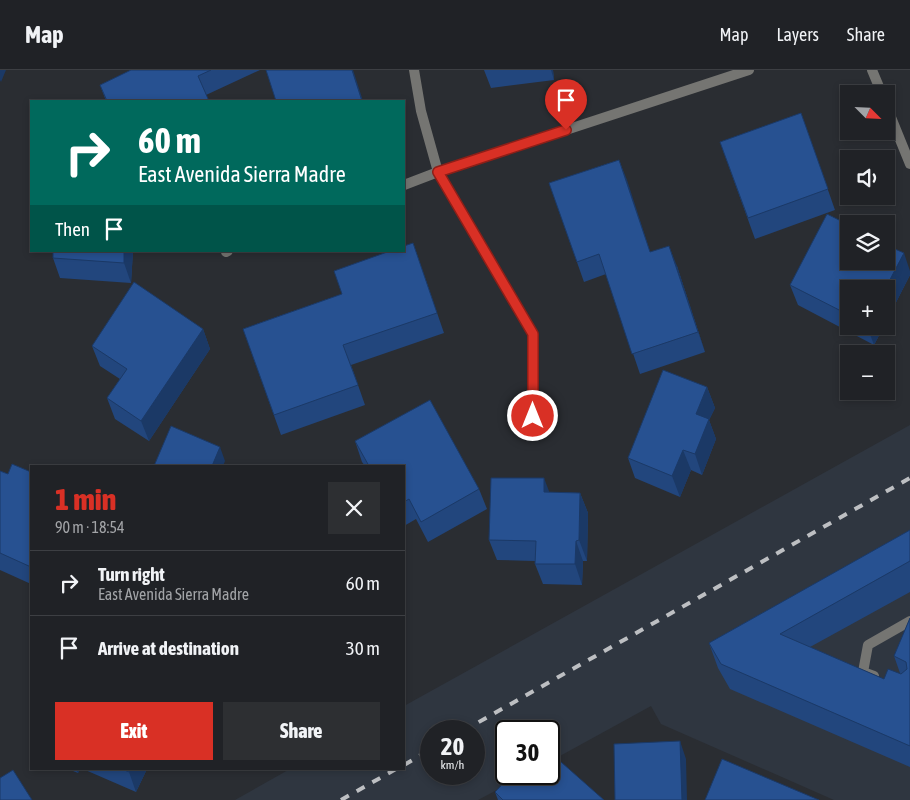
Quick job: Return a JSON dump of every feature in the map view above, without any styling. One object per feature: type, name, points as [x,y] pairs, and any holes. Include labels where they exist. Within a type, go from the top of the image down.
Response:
[{"type":"street","points":[[414,70],[421,111],[438,172],[533,334],[533,416]]},
{"type":"street","points":[[405,185],[438,172],[749,70]]},
{"type":"street","points":[[872,70],[878,85]]},
{"type":"street","points":[[895,127],[910,164]]},
{"type":"street","points":[[887,682],[863,672],[868,645],[910,621]]},
{"type":"shaded area","points":[[910,425],[910,800],[834,800],[661,724],[651,706],[560,756],[560,720],[495,720],[495,785],[506,785],[478,800],[235,800],[288,770],[405,770],[405,705]]},
{"type":"building","points":[[131,70],[211,70],[198,76],[209,100],[107,100],[100,85]]},
{"type":"building","points":[[266,70],[352,70],[362,100],[276,100]]},
{"type":"building","points":[[801,113],[828,189],[748,218],[720,142]]},
{"type":"building","points":[[619,160],[650,252],[669,246],[698,332],[632,354],[599,254],[577,262],[549,183]]},
{"type":"building","points":[[827,214],[840,220],[840,270],[895,270],[895,249],[904,253],[890,280],[840,280],[840,310],[790,285]]},
{"type":"building","points":[[413,243],[437,313],[343,345],[358,385],[274,415],[243,329],[342,294],[334,271],[387,252],[405,252],[405,246]]},
{"type":"building","points":[[53,252],[124,252],[124,263],[53,258]]},
{"type":"building","points":[[134,282],[203,329],[141,421],[107,398],[127,369],[92,346]]},
{"type":"building","points":[[663,370],[707,387],[696,414],[709,419],[695,454],[683,450],[672,476],[628,458]]},
{"type":"building","points":[[430,400],[479,489],[421,522],[409,499],[405,501],[405,465],[368,465],[355,441]]},
{"type":"building","points":[[171,426],[220,447],[212,465],[154,465]]},
{"type":"building","points":[[12,464],[30,472],[30,567],[0,553],[0,471],[8,474]]},
{"type":"building","points":[[491,478],[544,478],[544,492],[580,493],[579,540],[576,541],[575,564],[535,564],[536,541],[489,540]]},
{"type":"building","points":[[910,530],[910,561],[780,634],[884,679],[888,669],[901,674],[907,669],[906,662],[894,656],[910,618],[910,746],[721,664],[709,643]]},
{"type":"building","points":[[680,741],[682,800],[615,800],[614,744]]},
{"type":"building","points":[[722,759],[819,800],[705,800]]},
{"type":"building","points":[[560,761],[604,800],[503,800],[495,792],[502,785],[560,785]]},
{"type":"building","points":[[13,770],[32,800],[0,800],[0,778]]},
{"type":"railway","points":[[482,720],[910,478]]},
{"type":"railway","points":[[405,764],[420,756]]},
{"type":"railway","points":[[341,800],[394,770]]},
{"type":"route","points":[[533,416],[533,334],[438,172],[566,130]]}]
